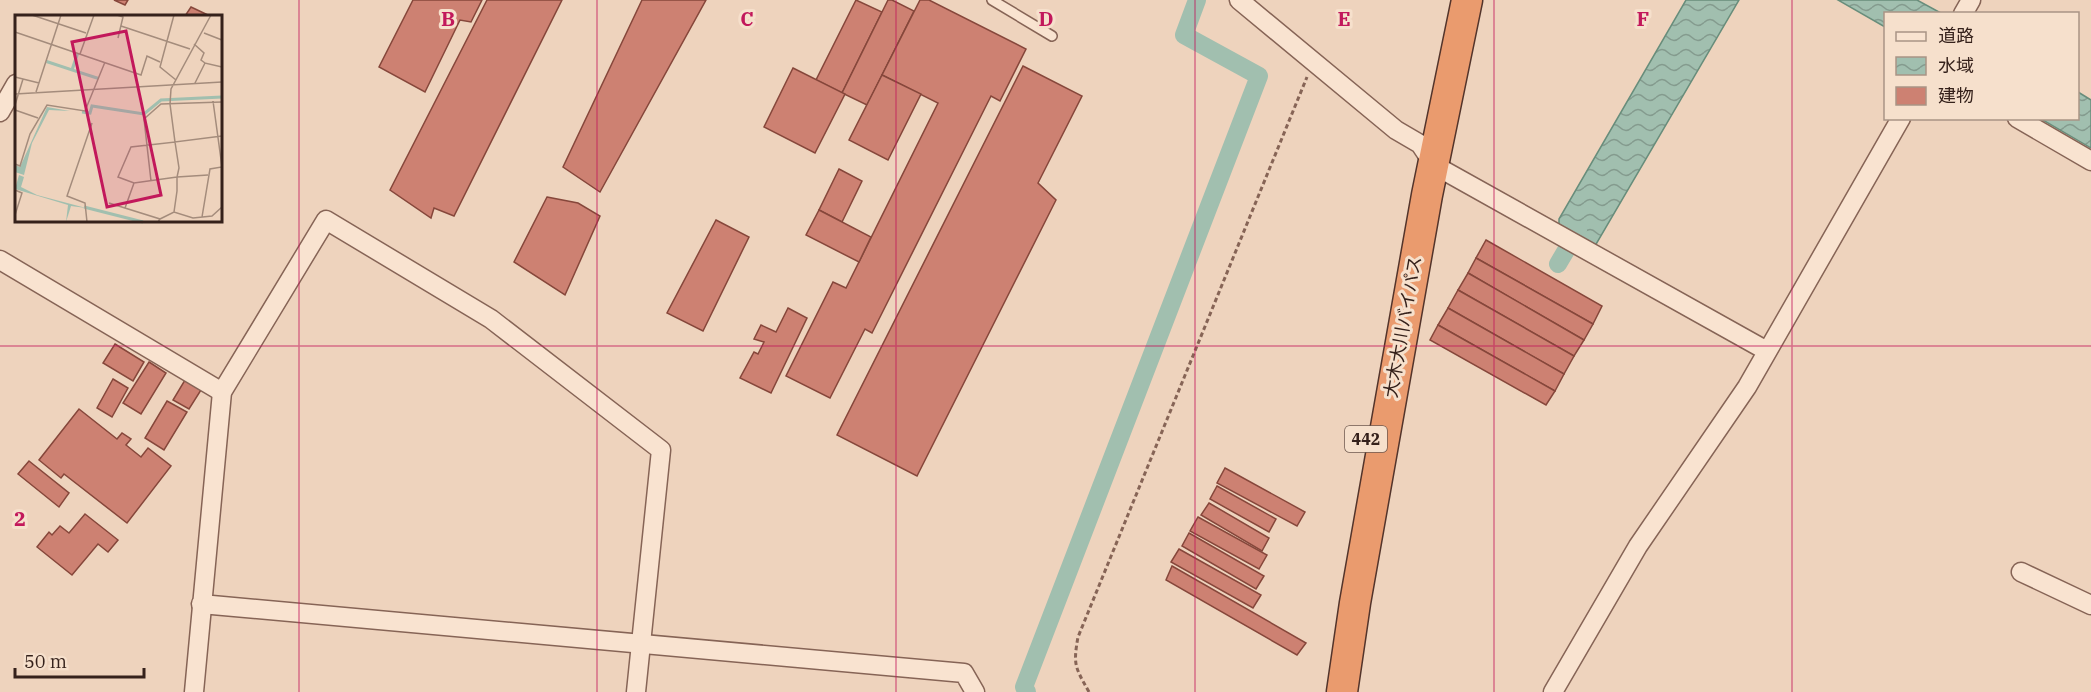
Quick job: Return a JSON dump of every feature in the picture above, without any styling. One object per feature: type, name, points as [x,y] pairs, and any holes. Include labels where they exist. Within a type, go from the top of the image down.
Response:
[{"type":"highway","name":"大木大川バイパス","points":[[1342,692],[1423,172],[1446,0]]},
{"type":"highway","name":"大木大川バイパス","points":[[1322,692],[1347,537],[1423,172],[1467,0]]},
{"type":"street","points":[[1239,0],[1396,130],[1423,172],[1767,351]]},
{"type":"street","points":[[0,112],[15,86]]},
{"type":"street","points":[[1553,692],[1638,546],[1747,387],[1900,120]]},
{"type":"street","points":[[2021,120],[2091,161]]},
{"type":"street","points":[[194,692],[222,392],[326,220],[491,319],[661,450],[636,692]]},
{"type":"street","points":[[0,260],[222,392]]},
{"type":"street","points":[[2021,572],[2091,605]]},
{"type":"street","points":[[201,604],[964,673],[975,692]]},
{"type":"lane","points":[[992,0],[1052,36]]},
{"type":"path","points":[[1089,692],[1076,670],[1074,659],[1078,636],[1313,62]]},
{"type":"water","points":[[1686,0],[1739,0],[1595,246],[1559,226],[1559,219]]},
{"type":"water","points":[[1838,0],[1917,0],[1939,12],[1884,12],[1884,26]]},
{"type":"water","points":[[2079,93],[2091,100],[2091,148],[2043,120],[2079,120]]},
{"type":"building","points":[[114,0],[128,0],[125,5]]},
{"type":"building","points":[[413,0],[482,0],[471,22],[460,20],[425,92],[379,67]]},
{"type":"building","points":[[487,0],[562,0],[454,216],[434,208],[431,218],[390,190]]},
{"type":"building","points":[[642,0],[706,0],[600,192],[563,167]]},
{"type":"building","points":[[856,0],[882,12],[842,93],[816,80]]},
{"type":"building","points":[[888,0],[914,11],[867,105],[842,93]]},
{"type":"building","points":[[920,0],[929,0],[1026,49],[1000,101],[991,96],[872,333],[865,329],[830,398],[786,376],[833,282],[846,288],[938,103],[882,75]]},
{"type":"building","points":[[191,7],[208,15],[186,15]]},
{"type":"building","points":[[1023,66],[1082,96],[1038,183],[1056,200],[917,476],[837,435]]},
{"type":"building","points":[[793,68],[845,94],[815,153],[764,127]]},
{"type":"building","points":[[882,75],[921,94],[888,160],[849,140]]},
{"type":"building","points":[[839,169],[862,181],[842,222],[819,210]]},
{"type":"building","points":[[547,197],[578,203],[600,216],[565,295],[514,262]]},
{"type":"building","points":[[819,210],[871,237],[859,262],[806,235]]},
{"type":"building","points":[[716,220],[749,237],[703,331],[667,313]]},
{"type":"building","points":[[1486,240],[1602,306],[1593,324],[1476,258]]},
{"type":"building","points":[[1476,258],[1593,324],[1584,340],[1468,273]]},
{"type":"building","points":[[1468,273],[1584,340],[1574,356],[1458,290]]},
{"type":"building","points":[[1458,290],[1574,356],[1564,374],[1448,308]]},
{"type":"building","points":[[788,308],[807,318],[771,393],[740,378],[754,352],[758,354],[764,342],[754,339],[761,325],[776,332]]},
{"type":"building","points":[[1448,308],[1564,374],[1555,391],[1438,325]]},
{"type":"building","points":[[1438,325],[1555,391],[1546,405],[1430,340]]},
{"type":"building","points":[[115,344],[144,362],[133,381],[103,363]]},
{"type":"building","points":[[149,362],[166,373],[141,414],[123,403]]},
{"type":"building","points":[[113,379],[128,388],[112,417],[97,408]]},
{"type":"building","points":[[185,380],[201,390],[189,409],[173,400]]},
{"type":"building","points":[[167,401],[187,412],[164,450],[145,438]]},
{"type":"building","points":[[79,409],[117,439],[122,433],[131,439],[126,445],[141,457],[148,448],[171,466],[127,523],[64,474],[61,478],[39,460]]},
{"type":"building","points":[[29,461],[69,493],[59,507],[18,474]]},
{"type":"building","points":[[1225,468],[1305,512],[1297,526],[1217,483]]},
{"type":"building","points":[[1217,486],[1276,519],[1269,532],[1210,499]]},
{"type":"building","points":[[1209,503],[1269,538],[1262,551],[1201,515]]},
{"type":"building","points":[[85,514],[118,540],[108,552],[98,544],[72,575],[37,547],[49,532],[52,535],[60,526],[69,533]]},
{"type":"building","points":[[1198,517],[1267,555],[1259,569],[1190,531]]},
{"type":"building","points":[[1189,533],[1264,576],[1256,589],[1182,546]]},
{"type":"building","points":[[1179,549],[1261,595],[1253,608],[1171,562]]},
{"type":"building","points":[[1172,566],[1306,643],[1297,655],[1166,580]]},
{"type":"waterway","points":[[1027,692],[1024,687],[1259,76],[1184,35],[1197,0]]},
{"type":"waterway","points":[[1558,264],[1578,230]]}]
